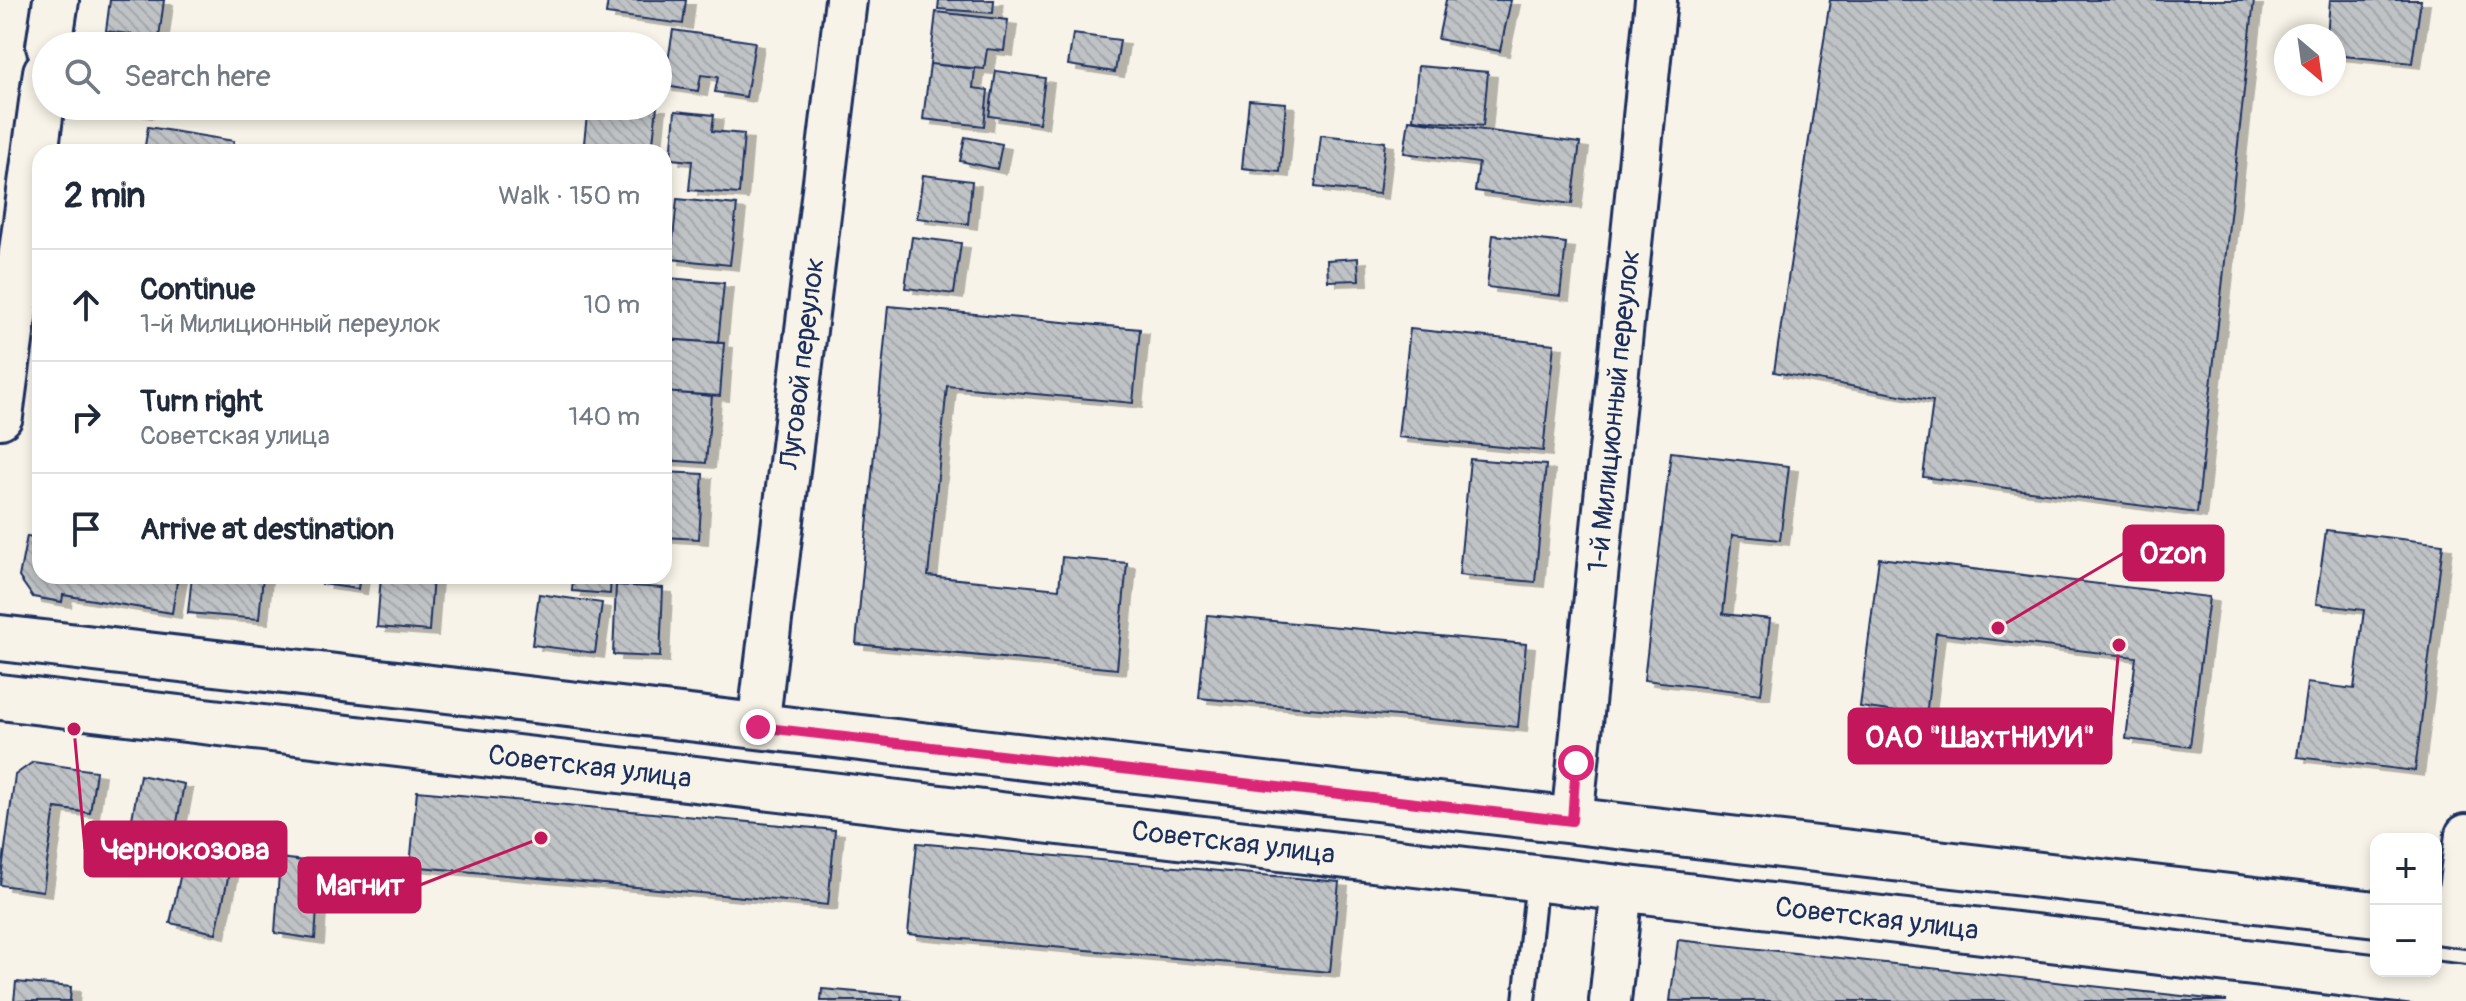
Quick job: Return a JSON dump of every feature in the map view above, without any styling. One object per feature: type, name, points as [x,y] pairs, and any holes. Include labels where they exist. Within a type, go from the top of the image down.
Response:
[{"type":"main road","points":[[51,32],[56,0]]},
{"type":"main road","points":[[36,144],[40,120]]},
{"type":"main road","points":[[0,416],[32,177]]},
{"type":"main road","name":"Советская улица","points":[[0,638],[2370,913]]},
{"type":"main road","name":"Советская улица","points":[[0,697],[1622,888],[2422,992],[2466,988]]},
{"type":"street","name":"Луговой переулок","points":[[758,727],[846,0]]},
{"type":"street","name":"1-й Милиционный переулок","points":[[1572,821],[1656,0]]},
{"type":"street","points":[[2452,923],[2466,835]]},
{"type":"street","points":[[1610,1001],[1622,888]]},
{"type":"lane","points":[[1524,1001],[1537,879]]},
{"type":"building","points":[[110,0],[164,0],[160,32],[106,31]]},
{"type":"building","points":[[608,0],[686,0],[683,24],[606,14]]},
{"type":"building","points":[[939,0],[994,0],[993,13],[938,9]]},
{"type":"building","points":[[1446,0],[1511,0],[1500,51],[1438,39]]},
{"type":"building","points":[[1830,0],[2254,0],[2197,513],[1923,477],[1933,401],[1774,372]]},
{"type":"building","points":[[2330,0],[2421,0],[2412,63],[2346,56],[2346,24],[2328,24]]},
{"type":"building","points":[[936,12],[1008,20],[1004,51],[987,49],[984,69],[930,64]]},
{"type":"building","points":[[673,30],[755,42],[746,97],[715,92],[718,77],[701,75],[698,91],[672,87]]},
{"type":"building","points":[[1073,34],[1120,40],[1115,72],[1068,65]]},
{"type":"building","points":[[930,64],[975,69],[973,88],[988,90],[984,126],[923,119]]},
{"type":"building","points":[[1418,66],[1488,72],[1483,126],[1413,119]]},
{"type":"building","points":[[996,71],[1045,78],[1039,123],[989,116]]},
{"type":"building","points":[[1249,100],[1286,103],[1280,172],[1242,168]]},
{"type":"building","points":[[675,111],[714,115],[712,131],[744,134],[739,194],[689,190],[692,161],[672,159]]},
{"type":"building","points":[[586,120],[655,120],[653,144],[584,144]]},
{"type":"building","points":[[1409,120],[1580,143],[1572,204],[1475,191],[1479,163],[1404,153]]},
{"type":"building","points":[[148,127],[234,141],[233,144],[145,144]]},
{"type":"building","points":[[1321,135],[1385,142],[1379,194],[1315,187]]},
{"type":"building","points":[[965,137],[1002,144],[997,169],[960,161]]},
{"type":"building","points":[[923,175],[972,181],[968,224],[917,218]]},
{"type":"building","points":[[677,199],[737,205],[730,265],[672,259]]},
{"type":"building","points":[[1493,235],[1566,243],[1560,296],[1487,287]]},
{"type":"building","points":[[912,237],[961,243],[954,294],[905,288]]},
{"type":"building","points":[[1358,258],[1359,280],[1328,281],[1327,260]]},
{"type":"building","points":[[672,278],[724,283],[718,343],[672,340]]},
{"type":"building","points":[[888,306],[1140,329],[1133,403],[947,386],[928,576],[1059,589],[1062,557],[1127,563],[1117,669],[856,644]]},
{"type":"building","points":[[1410,329],[1554,344],[1543,451],[1398,437]]},
{"type":"building","points":[[672,340],[724,343],[720,396],[672,393]]},
{"type":"building","points":[[672,393],[712,396],[706,463],[672,461]]},
{"type":"building","points":[[1671,452],[1789,466],[1780,540],[1732,535],[1723,614],[1770,619],[1761,694],[1644,680]]},
{"type":"building","points":[[1470,459],[1546,465],[1535,582],[1459,575]]},
{"type":"building","points":[[672,472],[703,474],[699,539],[672,537]]},
{"type":"building","points":[[2326,530],[2443,544],[2415,771],[2297,757],[2307,683],[2354,689],[2364,610],[2316,604]]},
{"type":"building","points":[[27,536],[32,537],[32,584],[177,584],[172,613],[63,595],[62,602],[33,597],[19,577]]},
{"type":"building","points":[[1879,558],[2209,597],[2190,747],[2126,739],[2136,657],[1936,633],[1926,716],[1860,707]]},
{"type":"building","points":[[191,584],[262,584],[259,619],[188,613]]},
{"type":"building","points":[[322,584],[359,584],[358,589]]},
{"type":"building","points":[[380,584],[432,584],[429,631],[377,627]]},
{"type":"building","points":[[572,584],[611,584],[610,594],[572,591]]},
{"type":"building","points":[[616,585],[663,588],[660,657],[613,655]]},
{"type":"building","points":[[539,594],[602,603],[595,653],[532,645]]},
{"type":"building","points":[[1207,615],[1526,644],[1518,727],[1199,698]]},
{"type":"building","points":[[33,762],[96,771],[90,813],[55,808],[43,891],[0,885],[15,775]]},
{"type":"building","points":[[140,775],[184,784],[171,855],[127,846]]},
{"type":"building","points":[[417,791],[835,830],[828,905],[410,866]]},
{"type":"building","points":[[917,843],[1339,882],[1330,972],[908,934]]},
{"type":"building","points":[[280,858],[320,863],[315,939],[275,933]]},
{"type":"building","points":[[184,859],[230,869],[216,933],[170,923]]},
{"type":"building","points":[[1678,940],[2227,1001],[1670,1001]]},
{"type":"building","points":[[16,982],[71,987],[70,1001],[14,1001]]},
{"type":"building","points":[[822,989],[902,996],[901,1001],[821,1001]]},
{"type":"place","name":"Ozon","points":[[1998,628]]},
{"type":"place","name":"ОАО \"ШахтНИУИ\"","points":[[2119,645]]},
{"type":"place","name":"Чернокозова","points":[[74,729]]},
{"type":"place","name":"Магнит","points":[[541,838]]},
{"type":"route","points":[[758,727],[1572,821],[1576,763]]}]
